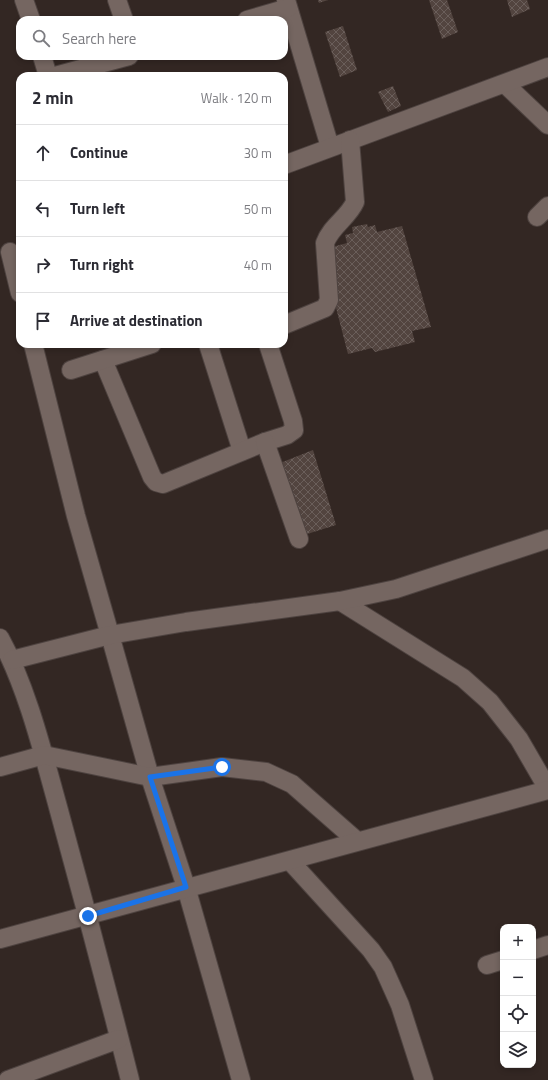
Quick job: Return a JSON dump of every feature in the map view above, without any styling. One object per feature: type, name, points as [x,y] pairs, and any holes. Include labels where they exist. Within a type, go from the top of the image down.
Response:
[{"type":"street","points":[[24,0],[30,16]]},
{"type":"street","points":[[117,0],[123,16]]},
{"type":"street","points":[[257,16],[287,4],[330,147]]},
{"type":"street","points":[[43,60],[47,72]]},
{"type":"street","points":[[70,72],[114,60]]},
{"type":"street","points":[[288,164],[330,147],[548,67]]},
{"type":"street","points":[[505,84],[548,125]]},
{"type":"street","points":[[288,323],[325,308],[329,300],[325,243],[328,234],[352,209],[355,202],[350,140]]},
{"type":"street","points":[[10,256],[16,279]]},
{"type":"street","points":[[34,348],[76,516],[150,777],[186,887],[241,1080]]},
{"type":"street","points":[[209,348],[242,451]]},
{"type":"street","points":[[103,360],[152,477],[156,482],[163,484],[242,451],[287,435],[294,430],[293,421],[269,348]]},
{"type":"street","points":[[71,370],[103,360],[121,349]]},
{"type":"street","points":[[265,442],[299,539]]},
{"type":"street","points":[[12,660],[110,635],[186,622],[340,601],[396,589],[548,539]]},
{"type":"street","points":[[0,939],[88,916],[186,887],[290,861],[357,841],[548,789],[519,739],[490,702],[463,678],[340,601]]},
{"type":"street","points":[[0,638],[12,660],[44,755],[88,916],[130,1080]]},
{"type":"street","points":[[0,767],[44,755],[150,777],[222,767],[266,772],[292,784],[357,841]]},
{"type":"street","points":[[290,861],[371,950],[384,967],[400,1005],[424,1080]]},
{"type":"street","points":[[536,949],[548,945]]},
{"type":"street","points":[[8,1080],[119,1039]]},
{"type":"building","points":[[318,0],[328,0],[319,3]]},
{"type":"building","points":[[429,0],[447,0],[458,32],[442,39]]},
{"type":"building","points":[[507,0],[527,0],[530,9],[512,17]]},
{"type":"building","points":[[343,26],[357,70],[340,77],[325,32]]},
{"type":"building","points":[[393,86],[401,106],[388,112],[378,92]]},
{"type":"building","points":[[367,224],[368,227],[375,225],[377,232],[402,226],[431,327],[412,331],[415,342],[375,352],[372,348],[348,354],[321,250],[347,243],[345,235],[353,233],[352,227]]},
{"type":"building","points":[[313,450],[336,525],[304,535],[280,463]]},
{"type":"route","points":[[88,916],[186,887],[150,777],[222,767]]}]
